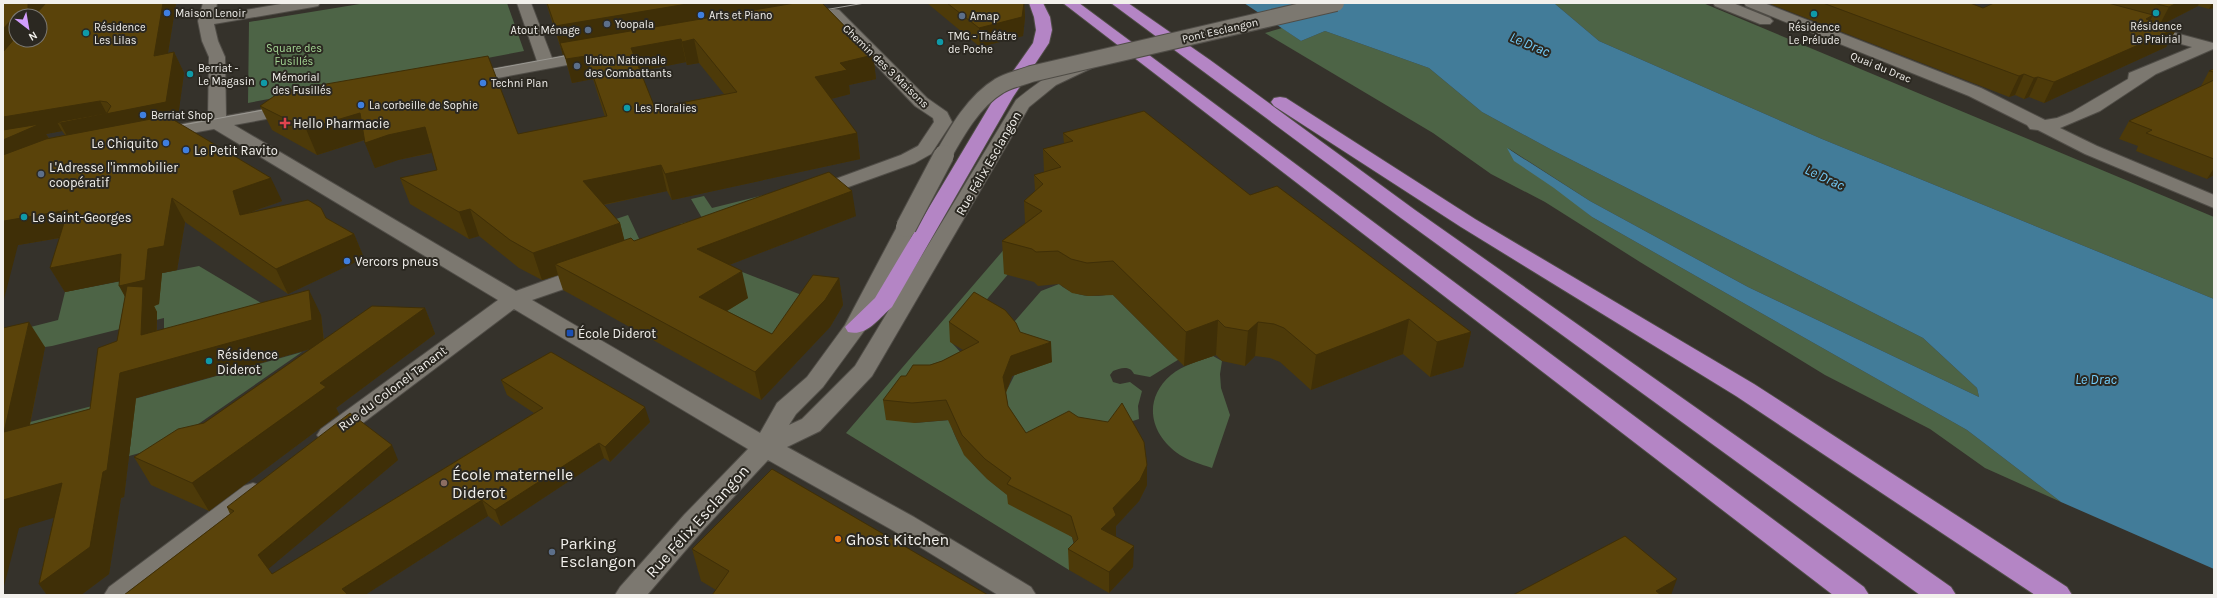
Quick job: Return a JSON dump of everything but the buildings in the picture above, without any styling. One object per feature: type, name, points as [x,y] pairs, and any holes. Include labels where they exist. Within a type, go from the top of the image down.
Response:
[{"type":"highway","points":[[856,327],[884,302],[1004,97],[1041,43],[1044,30],[1042,17],[1036,3]]},
{"type":"highway","points":[[1070,3],[1854,595]]},
{"type":"highway","points":[[1118,3],[1204,63],[1408,214],[1941,595]]},
{"type":"highway","points":[[1204,63],[1272,98],[1468,223],[1745,390],[2057,595]]},
{"type":"street","points":[[210,3],[206,21],[210,41],[217,57],[217,116]]},
{"type":"street","points":[[206,21],[313,3]]},
{"type":"street","points":[[524,3],[544,56]]},
{"type":"street","name":"Pont Esclangon","points":[[1103,57],[1336,3]]},
{"type":"street","name":"Quai du Drac","points":[[1720,3],[1998,115],[2043,126]]},
{"type":"street","name":"Quai du Drac","points":[[1751,3],[1975,92],[2091,150],[2208,195]]},
{"type":"street","name":"Chemin des 3 Maisons","points":[[787,22],[834,13],[920,102],[941,116],[943,122],[925,150],[908,159],[797,199]]},
{"type":"street","points":[[2130,25],[2210,41]]},
{"type":"street","points":[[2043,126],[2074,118],[2149,72],[2210,41]]},
{"type":"street","points":[[451,81],[544,56],[608,53]]},
{"type":"street","name":"Rue Félix Esclangon","points":[[630,595],[694,522],[764,448],[786,409],[815,382],[856,327],[906,227],[964,120],[981,101],[999,86],[1031,74],[1103,57]]},
{"type":"street","name":"Rue Félix Esclangon","points":[[764,448],[811,424],[864,371],[949,230],[1001,137],[1022,104],[1050,81],[1103,57]]},
{"type":"street","points":[[144,130],[217,116],[311,106]]},
{"type":"street","points":[[217,116],[512,300],[764,448],[904,524],[1021,595]]},
{"type":"street","name":"Rue du Colonel Tanant","points":[[313,448],[512,300],[605,267]]},
{"type":"street","points":[[119,595],[269,481]]},
{"type":"green space","name":"Square des Fusillés","points":[[366,3],[507,3],[524,51],[248,103],[249,22]]},
{"type":"green space","points":[[1554,3],[1703,3],[2214,217],[2214,299],[1822,139],[1599,41]]},
{"type":"green space","points":[[1282,28],[1301,41],[1325,31],[1429,68],[1482,112],[1552,150],[1923,338],[1977,388],[1979,397],[1748,287],[1590,201],[1508,148],[1592,217],[1967,430],[2061,502],[1985,468],[1930,429],[1825,375],[1545,202],[1491,174],[1433,133],[1265,33]]},
{"type":"green space","points":[[776,192],[682,229],[680,224],[702,218],[691,199],[704,196],[712,208]]},
{"type":"green space","points":[[628,215],[642,245],[627,250],[604,223]]},
{"type":"green space","points":[[1019,232],[1015,266],[951,342],[964,356],[914,423],[950,420],[957,440],[968,458],[982,474],[1017,502],[1072,537],[1074,545],[1069,570],[846,433]]},
{"type":"green space","points":[[199,266],[261,303],[164,332],[164,318],[45,347],[3,334],[58,320],[65,292]]},
{"type":"green space","points":[[727,266],[817,301],[772,341],[654,283]]},
{"type":"green space","points":[[1059,284],[1077,294],[1098,296],[1112,294],[1174,356],[1181,358],[1150,377],[1134,374],[1127,368],[1113,371],[1110,375],[1113,382],[1120,384],[1130,382],[1142,391],[1138,406],[1139,419],[1030,454],[1000,396],[1008,388],[1016,372],[1007,330],[1041,291]]},
{"type":"green space","points":[[302,352],[168,445],[129,456],[132,429],[3,429],[127,397],[127,401]]},
{"type":"green space","points":[[1213,356],[1222,361],[1220,374],[1221,388],[1230,415],[1212,468],[1187,459],[1170,447],[1162,438],[1156,427],[1153,417],[1153,406],[1156,395],[1171,375],[1186,366]]},
{"type":"water","name":"Le Drac","points":[[1244,3],[1554,3],[1599,41],[1822,139],[2214,299],[2214,569],[2061,502],[1967,430],[1592,217],[1554,188],[1514,161],[1507,148],[1590,201],[1748,287],[1979,397],[1977,388],[1923,338],[1552,150],[1482,112],[1429,68],[1325,31],[1301,41]]},
{"type":"tram line","points":[[818,11],[865,3]]},
{"type":"tram line","points":[[483,71],[575,54]]},
{"type":"tram line","points":[[172,127],[274,108]]},
{"type":"place","name":"Maison Lenoir","points":[[167,13]]},
{"type":"place","name":"Résidence Le Prairial","points":[[2156,13]]},
{"type":"place","name":"Résidence Le Prélude","points":[[1814,14]]},
{"type":"place","name":"Arts et Piano","points":[[701,15]]},
{"type":"place","name":"Amap","points":[[962,16]]},
{"type":"place","name":"Yoopala","points":[[607,24]]},
{"type":"place","name":"Atout Ménage","points":[[588,30]]},
{"type":"place","name":"Résidence Les Lilas","points":[[86,33]]},
{"type":"place","name":"TMG - Théâtre de Poche","points":[[940,42]]},
{"type":"place","name":"Union Nationale des Combattants","points":[[577,66]]},
{"type":"place","name":"Berriat - Le Magasin","points":[[190,74]]},
{"type":"place","name":"Mémorial des Fusillés","points":[[264,83]]},
{"type":"place","name":"Techni Plan","points":[[483,83]]},
{"type":"place","name":"La corbeille de Sophie","points":[[361,105]]},
{"type":"place","name":"Les Floralies","points":[[627,108]]},
{"type":"place","name":"Berriat Shop","points":[[143,115]]},
{"type":"place","name":"Hello Pharmacie","points":[[285,123]]},
{"type":"place","name":"Le Chiquito","points":[[166,143]]},
{"type":"place","name":"Le Petit Ravito","points":[[186,150]]},
{"type":"place","name":"L'Adresse l'immobilier coopératif","points":[[41,174]]},
{"type":"place","name":"Le Saint-Georges","points":[[24,217]]},
{"type":"place","name":"Vercors pneus","points":[[347,261]]},
{"type":"place","name":"École Diderot","points":[[570,333]]},
{"type":"place","name":"Résidence Diderot","points":[[209,361]]},
{"type":"place","name":"École maternelle Diderot","points":[[444,483]]},
{"type":"place","name":"Ghost Kitchen","points":[[838,539]]},
{"type":"place","name":"Parking Esclangon","points":[[552,552]]}]
